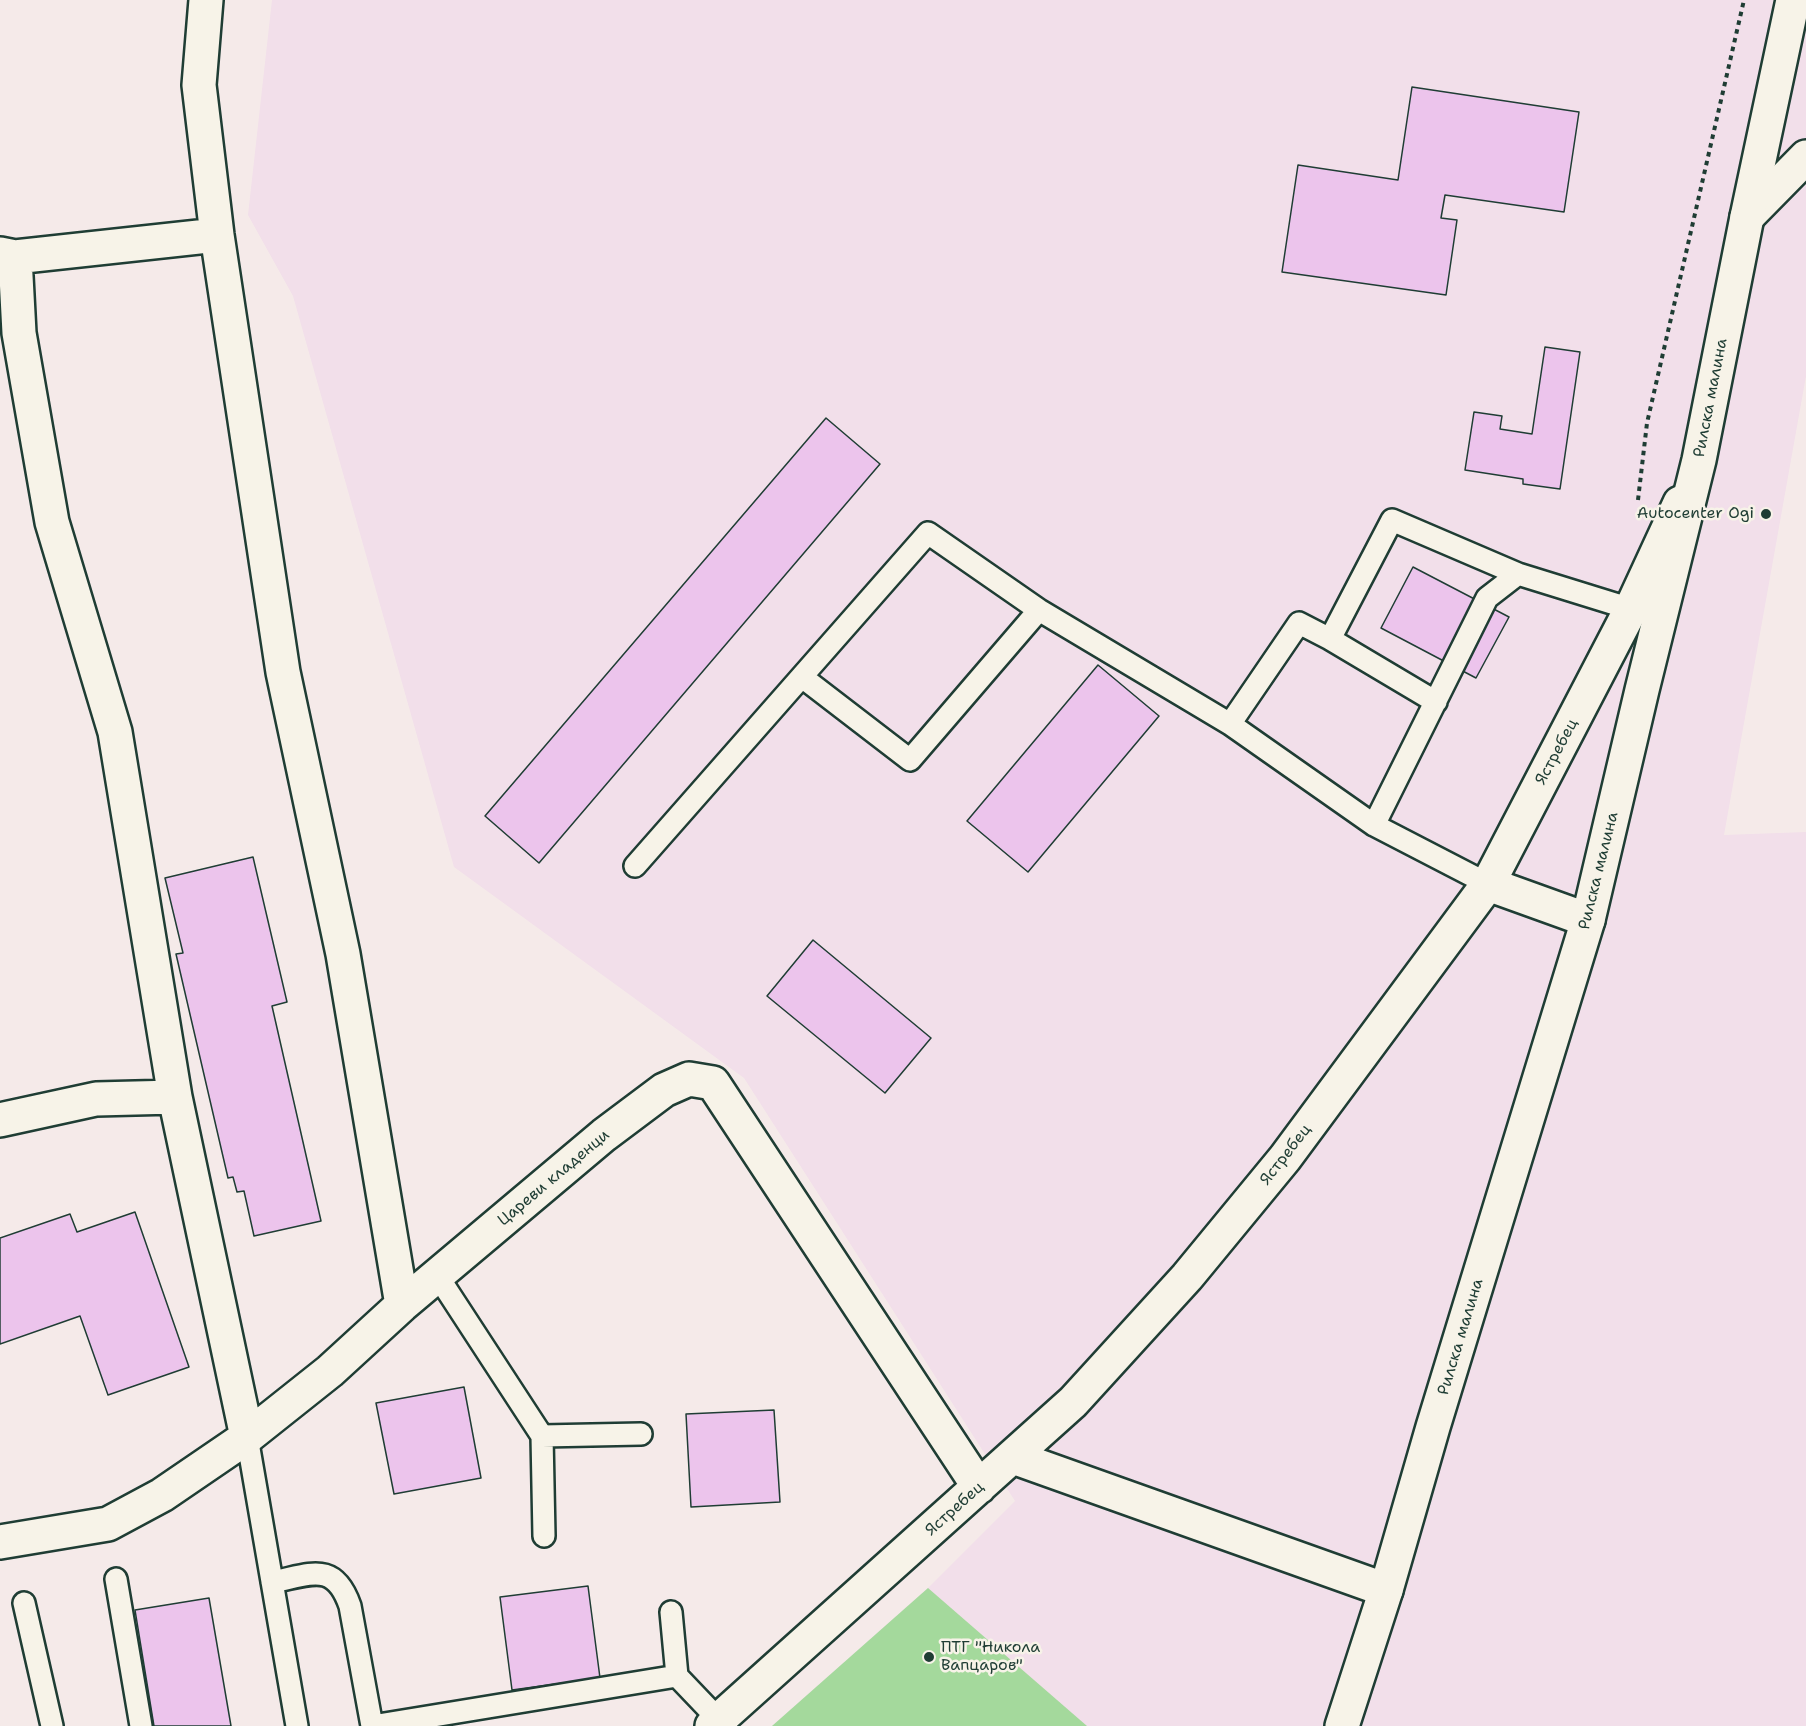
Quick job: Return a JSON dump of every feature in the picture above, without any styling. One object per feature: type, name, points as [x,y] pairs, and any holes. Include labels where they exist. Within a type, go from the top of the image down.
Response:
[{"type":"street","points":[[206,0],[199,85],[217,235],[283,672],[343,954],[402,1305]]},
{"type":"street","name":"Рилска малина","points":[[1341,1726],[1386,1590],[1433,1427],[1588,920],[1699,460],[1793,0]]},
{"type":"street","points":[[1747,217],[1806,157]]},
{"type":"street","points":[[217,235],[7,256],[52,522],[115,732],[174,1097],[247,1437]]},
{"type":"street","name":"Ястребец","points":[[716,1723],[1073,1402],[1194,1268],[1285,1158],[1488,884],[1631,609],[1699,460]]},
{"type":"street","points":[[1488,884],[1588,920]]},
{"type":"street","name":"Цареви кладенци","points":[[0,1542],[108,1524],[162,1495],[247,1437],[330,1371],[402,1305],[604,1135],[664,1090],[689,1079],[713,1083],[979,1487]]},
{"type":"street","points":[[0,1120],[96,1099],[174,1097]]},
{"type":"street","points":[[1013,1457],[1386,1590]]},
{"type":"lane","points":[[1330,639],[1392,520],[1518,574],[1631,609]]},
{"type":"lane","points":[[635,866],[928,533],[1039,610],[1230,724],[1374,825],[1488,884]]},
{"type":"lane","points":[[1374,825],[1487,598],[1518,574]]},
{"type":"lane","points":[[802,677],[910,760],[1039,610]]},
{"type":"lane","points":[[1230,724],[1299,623],[1436,702]]},
{"type":"lane","points":[[437,1275],[542,1436],[544,1536]]},
{"type":"lane","points":[[542,1436],[641,1434]]},
{"type":"lane","points":[[247,1437],[297,1726]]},
{"type":"lane","points":[[272,1582],[320,1574],[335,1578],[344,1590],[350,1606],[372,1726],[678,1676]]},
{"type":"lane","points":[[116,1579],[141,1726]]},
{"type":"lane","points":[[24,1603],[52,1726]]},
{"type":"lane","points":[[671,1612],[678,1676],[716,1723]]},
{"type":"path","points":[[1638,500],[1647,423],[1744,0]]},
{"type":"shaded area","points":[[272,0],[1806,0],[1806,376],[1724,835],[1806,832],[1806,1726],[772,1726],[928,1588],[1015,1501],[744,1078],[454,867],[293,296],[248,215]]},
{"type":"green space","name":"ПТГ \"Никола Вапцаров\"","points":[[928,1588],[1087,1726],[772,1726]]},
{"type":"building","points":[[1412,87],[1579,112],[1564,212],[1445,195],[1441,218],[1457,220],[1446,295],[1282,272],[1298,165],[1398,180]]},
{"type":"building","points":[[1545,347],[1580,352],[1560,489],[1523,484],[1523,479],[1465,470],[1474,412],[1502,416],[1500,429],[1532,434]]},
{"type":"building","points":[[826,418],[880,464],[539,863],[485,816]]},
{"type":"building","points":[[1413,567],[1509,617],[1476,678],[1381,628]]},
{"type":"building","points":[[1098,665],[1159,716],[1028,872],[967,821]]},
{"type":"building","points":[[253,857],[287,1002],[272,1006],[321,1221],[254,1236],[244,1191],[237,1192],[233,1177],[228,1178],[176,954],[183,953],[165,878]]},
{"type":"building","points":[[813,940],[931,1038],[885,1093],[767,996]]},
{"type":"building","points":[[135,1212],[189,1367],[108,1395],[80,1316],[0,1344],[0,1238],[70,1214],[77,1232]]},
{"type":"building","points":[[464,1387],[481,1478],[394,1494],[376,1403]]},
{"type":"building","points":[[774,1410],[780,1502],[691,1507],[686,1414]]},
{"type":"building","points":[[588,1586],[600,1678],[512,1690],[500,1597]]},
{"type":"building","points":[[209,1598],[231,1726],[154,1726],[135,1610]]},
{"type":"place","name":"Autocenter Ogi","points":[[1766,514]]},
{"type":"place","name":"ПТГ \"Никола Вапцаров\"","points":[[929,1657]]}]
